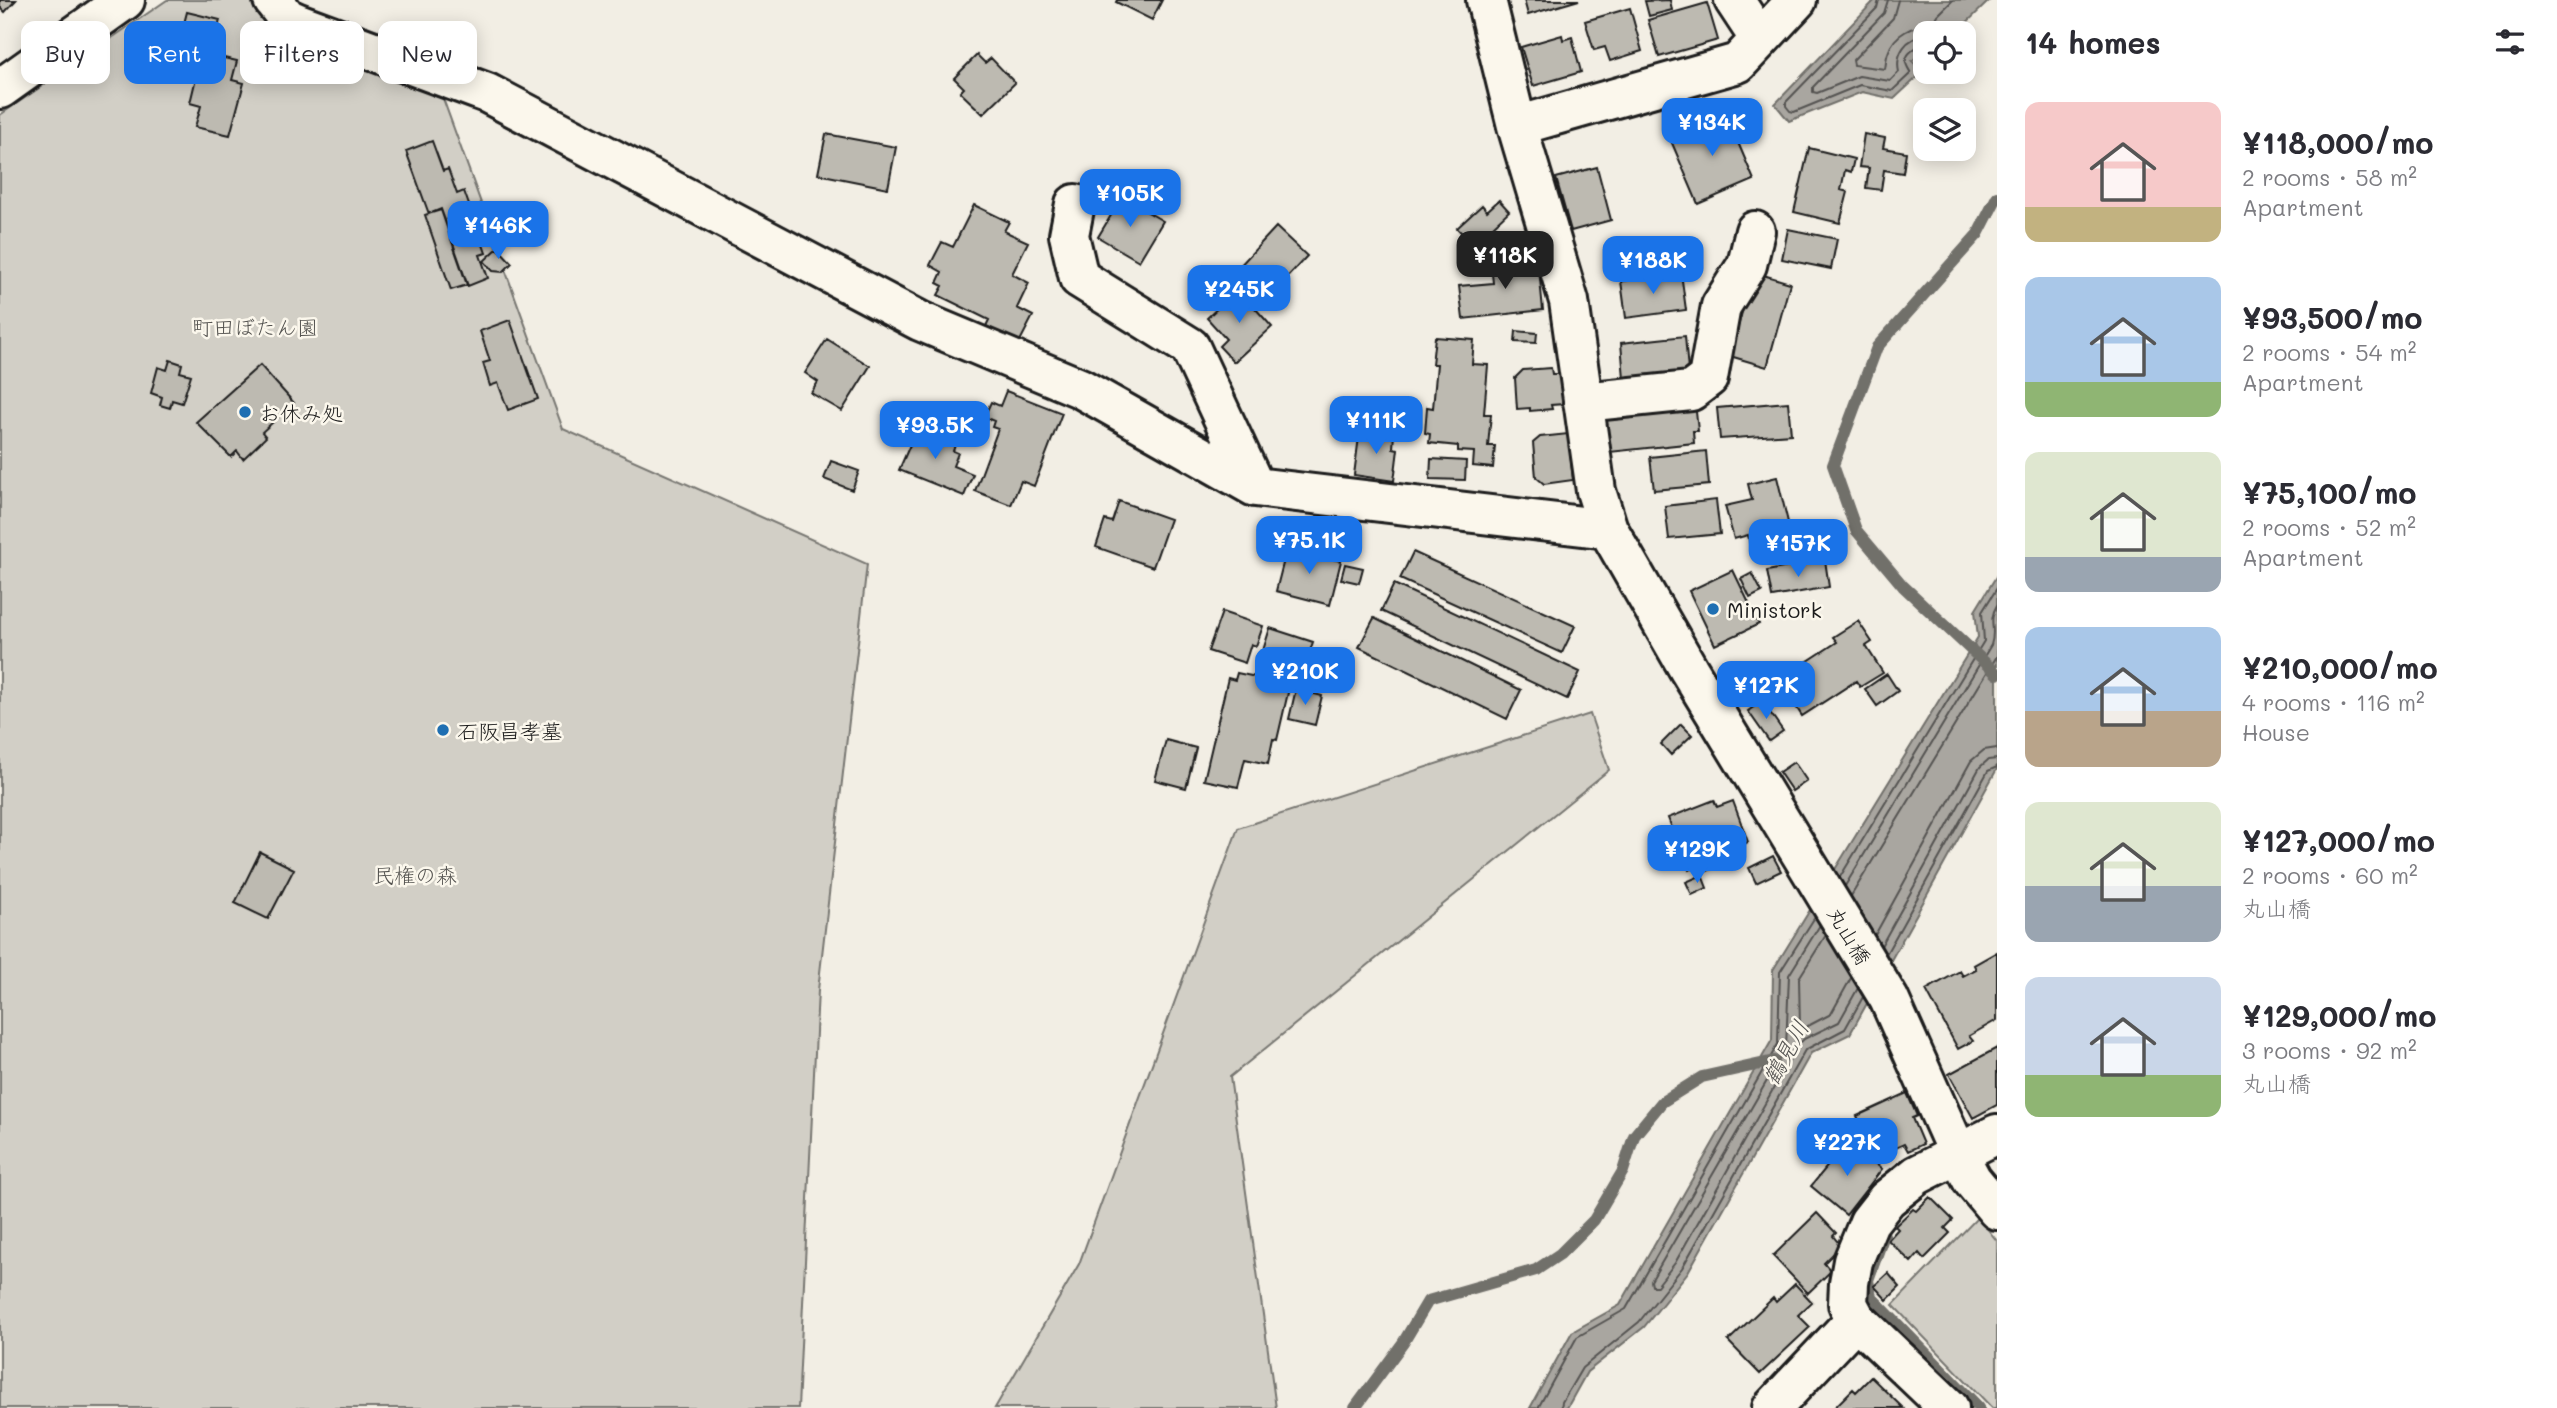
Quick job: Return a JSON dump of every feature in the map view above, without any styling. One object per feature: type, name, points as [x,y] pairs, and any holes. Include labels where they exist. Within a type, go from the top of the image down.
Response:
[{"type":"street","points":[[0,89],[125,0]]},
{"type":"street","points":[[273,0],[287,18],[298,23],[487,93],[920,321],[1080,388],[1255,486],[1608,529]]},
{"type":"street","name":"丸山橋","points":[[1486,0],[1517,126],[1569,301],[1597,491],[1608,529],[1689,670],[1886,994],[1958,1154],[1972,1180],[1997,1210]]},
{"type":"street","points":[[1734,0],[1759,38]]},
{"type":"street","points":[[1517,126],[1738,63],[1797,0]]},
{"type":"street","points":[[1075,204],[1069,235],[1080,278],[1190,347],[1255,486]]},
{"type":"street","points":[[1583,402],[1691,391],[1708,378],[1721,306],[1747,265],[1755,231]]},
{"type":"street","points":[[1943,1406],[1856,1319],[1848,1304],[1853,1261],[1869,1222],[1887,1199],[1917,1175],[1997,1134]]},
{"type":"street","points":[[1772,1408],[1856,1319]]},
{"type":"green space","name":"民権の森","points":[[167,0],[259,0],[300,21],[240,21],[240,84],[364,84],[364,54],[378,61],[378,84],[423,84],[441,93],[563,429],[867,564],[818,990],[798,1408],[0,1408],[0,115],[45,84],[110,84],[110,39],[124,30],[124,84],[226,84],[226,21],[137,21]]},
{"type":"green space","points":[[1590,714],[1609,770],[1230,1077],[1276,1408],[995,1408],[1079,1264],[1238,828]]},
{"type":"green space","points":[[1978,1217],[1997,1241],[1997,1408],[1992,1408],[1893,1305]]},
{"type":"water","points":[[1875,0],[1990,0],[1968,21],[1913,21],[1913,81],[1894,99],[1862,92],[1789,121],[1775,104]]},
{"type":"water","name":"鶴見川","points":[[1997,575],[1997,769],[1850,1034],[1811,1053],[1688,1272],[1644,1327],[1587,1372],[1567,1408],[1530,1408],[1572,1332],[1620,1305],[1772,1040],[1773,970],[1978,637],[1975,611]]},
{"type":"building","points":[[0,0],[16,0],[5,12],[0,7]]},
{"type":"building","points":[[1162,0],[1152,20],[1116,2]]},
{"type":"building","points":[[1524,0],[1579,0],[1528,15]]},
{"type":"building","points":[[1670,0],[1672,10],[1649,16],[1645,1]]},
{"type":"building","points":[[1707,3],[1718,40],[1659,57],[1648,20]]},
{"type":"building","points":[[1630,8],[1642,51],[1610,61],[1605,47],[1594,50],[1585,21]]},
{"type":"building","points":[[187,12],[220,20],[220,21],[185,21]]},
{"type":"building","points":[[1562,35],[1563,40],[1572,37],[1581,72],[1533,86],[1521,47]]},
{"type":"building","points":[[977,55],[985,63],[991,58],[1015,83],[983,114],[960,92],[964,88],[954,78]]},
{"type":"building","points":[[226,58],[237,61],[232,80],[244,84],[230,135],[195,127],[201,106],[190,103],[195,84],[226,84]]},
{"type":"building","points":[[1725,112],[1754,180],[1698,204],[1669,136]]},
{"type":"building","points":[[826,134],[896,147],[888,188],[818,174]]},
{"type":"building","points":[[1864,134],[1885,138],[1883,148],[1906,152],[1903,173],[1884,170],[1881,190],[1866,188],[1869,168],[1859,167]]},
{"type":"building","points":[[432,141],[443,171],[448,169],[457,194],[464,191],[486,253],[480,255],[488,278],[468,286],[441,209],[429,214],[406,151]]},
{"type":"building","points":[[1809,148],[1854,159],[1851,172],[1845,170],[1841,190],[1848,192],[1840,223],[1794,212]]},
{"type":"building","points":[[1597,167],[1611,220],[1571,231],[1556,178]]},
{"type":"building","points":[[1122,197],[1163,221],[1139,261],[1098,237]]},
{"type":"building","points":[[1499,200],[1509,211],[1473,245],[1457,228],[1482,205],[1487,211]]},
{"type":"building","points":[[974,205],[1009,222],[1004,231],[1028,242],[1012,274],[1029,283],[1017,308],[1033,316],[1019,343],[986,326],[989,320],[938,295],[943,286],[937,283],[942,272],[930,265],[942,242],[953,247]]},
{"type":"building","points":[[441,210],[467,285],[451,290],[425,215]]},
{"type":"building","points":[[1276,227],[1307,256],[1267,299],[1236,270]]},
{"type":"building","points":[[1788,229],[1837,239],[1831,269],[1782,259]]},
{"type":"building","points":[[498,248],[512,263],[503,272],[493,271],[484,261]]},
{"type":"building","points":[[1679,254],[1681,273],[1621,281],[1619,262]]},
{"type":"building","points":[[1538,259],[1543,310],[1463,319],[1459,286],[1493,283],[1491,264]]},
{"type":"building","points":[[1753,272],[1790,283],[1767,367],[1730,356]]},
{"type":"building","points":[[1681,273],[1686,310],[1626,318],[1621,281]]},
{"type":"building","points":[[1238,289],[1272,327],[1234,362],[1219,346],[1226,339],[1207,318]]},
{"type":"building","points":[[510,320],[538,399],[508,410],[498,383],[490,386],[483,363],[490,361],[480,331]]},
{"type":"building","points":[[1516,331],[1537,333],[1536,343],[1515,342]]},
{"type":"building","points":[[1685,336],[1688,371],[1624,378],[1621,343]]},
{"type":"building","points":[[1435,337],[1474,340],[1472,364],[1488,365],[1484,414],[1491,414],[1488,446],[1495,446],[1493,468],[1473,466],[1474,452],[1458,451],[1458,446],[1429,443],[1430,434],[1425,433],[1427,407],[1433,408],[1437,364],[1432,364]]},
{"type":"building","points":[[827,339],[870,366],[842,411],[811,393],[818,382],[805,373]]},
{"type":"building","points":[[170,360],[182,364],[180,372],[191,375],[182,403],[172,400],[170,408],[160,405],[162,397],[151,393],[158,367],[167,370]]},
{"type":"building","name":"お休み処","points":[[260,365],[294,403],[262,432],[266,437],[243,459],[237,451],[231,457],[196,422]]},
{"type":"building","points":[[1551,368],[1552,374],[1561,374],[1564,404],[1551,405],[1552,409],[1517,409],[1515,378],[1523,370]]},
{"type":"building","points":[[1006,391],[1062,413],[1034,486],[1021,481],[1011,505],[975,491],[998,429],[992,427],[994,421],[984,417],[991,402],[1000,406]]},
{"type":"building","points":[[1695,402],[1698,431],[1693,431],[1694,443],[1610,452],[1606,418]]},
{"type":"building","points":[[1788,402],[1791,434],[1720,439],[1717,408]]},
{"type":"building","points":[[919,424],[957,440],[953,451],[958,453],[953,466],[973,474],[964,496],[899,470]]},
{"type":"building","points":[[1360,429],[1394,434],[1393,448],[1398,449],[1394,481],[1354,475]]},
{"type":"building","points":[[1568,434],[1573,480],[1544,484],[1536,477],[1533,443],[1540,437]]},
{"type":"building","points":[[1706,451],[1709,485],[1654,490],[1650,457]]},
{"type":"building","points":[[1431,459],[1466,461],[1465,480],[1430,479]]},
{"type":"building","points":[[831,461],[859,471],[852,490],[824,479]]},
{"type":"building","points":[[1777,477],[1793,543],[1752,553],[1748,535],[1734,539],[1725,506],[1752,500],[1748,484]]},
{"type":"building","points":[[1716,500],[1720,534],[1669,539],[1665,506]]},
{"type":"building","points":[[1119,501],[1170,519],[1153,567],[1096,547],[1105,520],[1112,522]]},
{"type":"building","points":[[1287,548],[1341,561],[1330,605],[1276,591]]},
{"type":"building","points":[[1413,552],[1575,626],[1562,653],[1400,579]]},
{"type":"building","points":[[1825,560],[1829,587],[1772,597],[1767,571]]},
{"type":"building","points":[[1345,564],[1363,568],[1359,583],[1341,579]]},
{"type":"building","points":[[1733,570],[1759,624],[1715,645],[1689,591]]},
{"type":"building","points":[[1752,573],[1762,592],[1750,598],[1741,579]]},
{"type":"building","points":[[1394,584],[1580,672],[1567,699],[1381,611]]},
{"type":"building","points":[[1222,612],[1263,626],[1256,646],[1251,644],[1245,663],[1208,651]]},
{"type":"building","points":[[1374,618],[1521,690],[1507,719],[1359,647]]},
{"type":"building","points":[[1858,621],[1872,642],[1866,646],[1883,673],[1860,687],[1856,681],[1802,716],[1779,680],[1837,642],[1833,637]]},
{"type":"building","points":[[1270,628],[1313,642],[1303,671],[1291,667],[1288,676],[1269,669],[1273,661],[1261,657]]},
{"type":"building","points":[[1237,673],[1290,684],[1277,740],[1273,739],[1268,764],[1245,759],[1238,787],[1204,780],[1228,678],[1235,680]]},
{"type":"building","points":[[1887,674],[1898,691],[1877,706],[1865,689]]},
{"type":"building","points":[[1296,689],[1322,696],[1315,725],[1289,719]]},
{"type":"building","points":[[1762,701],[1783,731],[1769,741],[1748,711]]},
{"type":"building","points":[[1681,724],[1692,735],[1671,755],[1661,744]]},
{"type":"building","points":[[1166,740],[1196,748],[1186,788],[1155,780]]},
{"type":"building","points":[[1794,762],[1807,781],[1792,791],[1779,772]]},
{"type":"building","points":[[1714,800],[1717,807],[1733,801],[1748,842],[1740,846],[1744,856],[1707,871],[1704,864],[1689,870],[1668,818]]},
{"type":"building","points":[[260,852],[294,869],[268,919],[235,903]]},
{"type":"building","points":[[1773,856],[1781,871],[1756,883],[1749,868]]},
{"type":"building","points":[[1702,875],[1707,888],[1692,895],[1686,882]]},
{"type":"building","points":[[1997,952],[1997,1020],[1969,1036],[1973,1041],[1958,1049],[1926,990],[1960,971],[1963,976],[1976,969],[1974,965]]},
{"type":"building","points":[[1997,1048],[1997,1105],[1973,1118],[1949,1074]]},
{"type":"building","points":[[1907,1093],[1917,1116],[1912,1118],[1923,1144],[1908,1151],[1904,1144],[1880,1155],[1872,1139],[1869,1141],[1857,1116]]},
{"type":"building","points":[[1848,1141],[1882,1169],[1846,1215],[1811,1186]]},
{"type":"building","points":[[1930,1197],[1953,1220],[1945,1228],[1950,1233],[1924,1259],[1919,1253],[1911,1262],[1888,1240],[1898,1229],[1895,1226]]},
{"type":"building","points":[[1817,1213],[1836,1233],[1833,1236],[1841,1246],[1824,1263],[1831,1271],[1808,1293],[1773,1256]]},
{"type":"building","points":[[1888,1273],[1900,1287],[1887,1300],[1874,1286]]},
{"type":"building","points":[[1795,1284],[1812,1302],[1798,1315],[1810,1327],[1760,1374],[1728,1341],[1773,1298],[1776,1302]]},
{"type":"building","points":[[1871,1377],[1903,1408],[1834,1408],[1853,1389],[1856,1392]]},
{"type":"waterway","points":[[1997,197],[1978,234],[1877,347],[1833,465],[1856,530],[1903,586],[1997,674]]},
{"type":"waterway","name":"鶴見川","points":[[1355,1408],[1403,1343],[1428,1301],[1536,1270],[1560,1254],[1594,1220],[1623,1171],[1634,1136],[1662,1102],[1702,1077],[1774,1061]]},
{"type":"waterway","points":[[1884,1235],[1868,1280],[1871,1297],[1979,1408]]},
{"type":"place","name":"お休み処","points":[[245,412]]},
{"type":"place","name":"Ministork","points":[[1713,609]]},
{"type":"place","name":"石阪昌孝墓","points":[[443,730]]},
{"type":"park label","name":"町田ぼたん園","points":[[255,326]]}]
